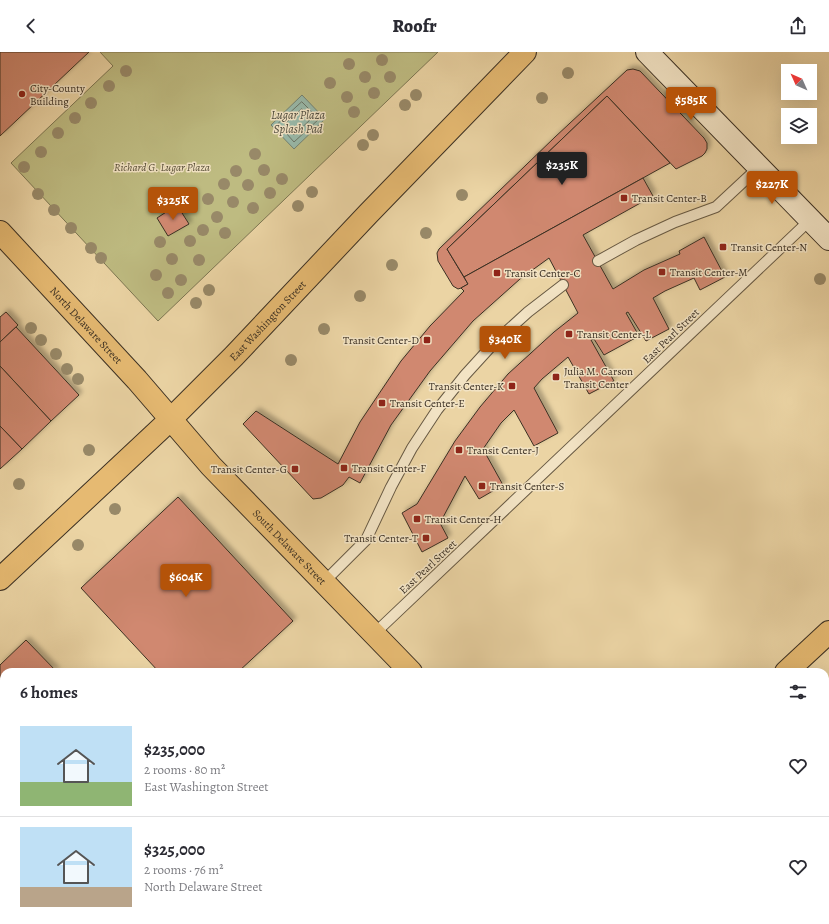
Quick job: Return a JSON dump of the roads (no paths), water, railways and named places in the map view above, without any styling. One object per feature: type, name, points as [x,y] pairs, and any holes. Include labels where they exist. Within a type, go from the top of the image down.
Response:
[{"type":"main road","name":"East Washington Street","points":[[0,579],[171,419],[234,356],[368,214],[526,52]]},
{"type":"main road","points":[[647,52],[829,239]]},
{"type":"main road","name":"North Delaware Street","points":[[0,232],[137,380],[171,419]]},
{"type":"main road","name":"South Delaware Street","points":[[171,419],[211,466],[407,668]]},
{"type":"main road","points":[[790,668],[829,632]]},
{"type":"lane","points":[[598,261],[636,240],[676,222],[716,207],[759,167]]},
{"type":"lane","name":"East Pearl Street","points":[[374,634],[810,220]]},
{"type":"lane","points":[[324,582],[366,540],[391,487],[412,448],[437,410],[465,375],[496,341],[528,312],[563,285]]},
{"type":"water","name":"Lugar Plaza Splash Pad","points":[[302,95],[325,119],[294,149],[271,125]]},
{"type":"place","name":"City-County Building","points":[[22,94]]},
{"type":"place","name":"Transit Center-B","points":[[624,198]]},
{"type":"place","name":"Transit Center-N","points":[[723,247]]},
{"type":"place","name":"Transit Center-M","points":[[662,272]]},
{"type":"place","name":"Transit Center-C","points":[[497,273]]},
{"type":"place","name":"Transit Center-L","points":[[569,334]]},
{"type":"place","name":"Transit Center-D","points":[[427,340]]},
{"type":"place","name":"Julia M. Carson Transit Center","points":[[556,377]]},
{"type":"place","name":"Transit Center-K","points":[[512,386]]},
{"type":"place","name":"Transit Center-E","points":[[382,403]]},
{"type":"place","name":"Transit Center-J","points":[[459,450]]},
{"type":"place","name":"Transit Center-F","points":[[344,468]]},
{"type":"place","name":"Transit Center-G","points":[[295,469]]},
{"type":"place","name":"Transit Center-S","points":[[482,486]]},
{"type":"place","name":"Transit Center-H","points":[[417,519]]},
{"type":"place","name":"Transit Center-T","points":[[426,538]]},
{"type":"park label","name":"Richard G. Lugar Plaza","points":[[162,167]]}]
